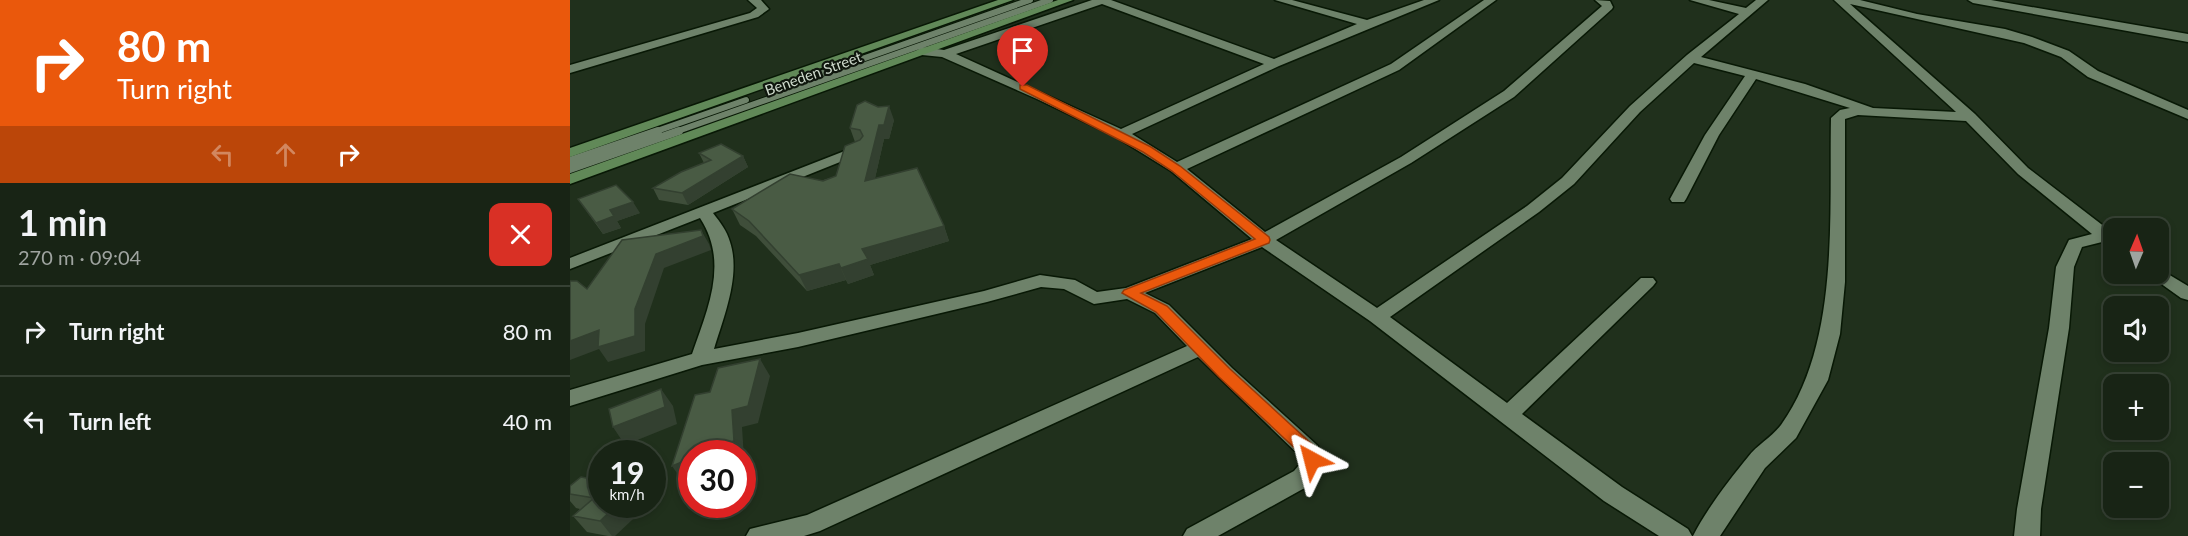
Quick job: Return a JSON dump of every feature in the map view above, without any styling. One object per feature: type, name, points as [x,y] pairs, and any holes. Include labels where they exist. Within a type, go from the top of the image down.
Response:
[{"type":"main road","name":"Beneden Street","points":[[570,153],[1008,0]]},
{"type":"main road","name":"Beneden Street","points":[[570,179],[1068,0]]},
{"type":"street","points":[[570,69],[754,15],[763,9],[761,4],[753,0]]},
{"type":"street","points":[[945,54],[1102,0],[1239,52],[1275,63]]},
{"type":"street","points":[[1280,0],[1368,24]]},
{"type":"street","points":[[1121,134],[1275,63],[1368,24],[1434,0]]},
{"type":"street","points":[[1176,168],[1395,68],[1491,0]]},
{"type":"street","points":[[570,399],[599,387],[702,358],[798,340],[987,296],[1040,281],[1068,284],[1094,298],[1129,293],[1264,240],[1406,160],[1509,94],[1608,7],[1600,0]]},
{"type":"street","points":[[1695,0],[1747,12]]},
{"type":"street","points":[[1377,317],[1533,209],[1569,181],[1635,109],[1691,58],[1762,0]]},
{"type":"street","points":[[1839,0],[1970,117],[2023,171],[2103,234]]},
{"type":"street","points":[[1847,0],[1917,17],[2005,33],[2028,40],[2065,54],[2093,74],[2188,115]]},
{"type":"street","points":[[1973,0],[2187,35]]},
{"type":"street","points":[[922,51],[945,54],[1042,96],[1121,134],[1176,168],[1264,240],[1377,317],[1613,494],[1679,536]]},
{"type":"street","points":[[1691,58],[1834,97],[1875,111]]},
{"type":"street","points":[[1678,199],[1697,158],[1736,96],[1753,74]]},
{"type":"street","points":[[1706,536],[1757,462],[1788,432],[1817,381],[1830,334],[1836,282],[1838,118],[1845,113],[1875,111],[1970,117]]},
{"type":"street","points":[[570,264],[860,149]]},
{"type":"street","points":[[702,358],[716,312],[724,256],[717,232],[703,210]]},
{"type":"street","points":[[2027,536],[2029,509],[2060,328],[2065,267],[2075,244],[2103,240]]},
{"type":"street","points":[[1508,415],[1647,282]]},
{"type":"street","points":[[2169,282],[2188,294]]},
{"type":"street","points":[[1129,293],[1162,309],[1310,452],[1311,468],[1302,478],[1196,536]]},
{"type":"street","points":[[759,536],[811,524],[1200,348]]},
{"type":"lane","points":[[570,161],[1030,0]]},
{"type":"lane","points":[[570,169],[1050,0]]},
{"type":"building","points":[[865,101],[878,107],[889,106],[884,125],[879,125],[865,181],[917,168],[944,226],[862,249],[868,259],[841,268],[839,264],[799,275],[749,221],[732,209],[790,174],[823,181],[836,176],[845,146],[860,140],[863,136],[860,130],[850,128],[857,105]]},
{"type":"building","points":[[721,144],[743,156],[682,193],[653,188],[681,172],[711,160],[699,153]]},
{"type":"building","points":[[616,185],[633,202],[610,210],[614,216],[596,223],[578,199]]},
{"type":"building","points":[[701,230],[703,236],[656,254],[635,309],[635,336],[598,347],[599,330],[570,341],[570,281],[577,281],[587,289],[622,240]]},
{"type":"building","points":[[760,359],[748,406],[732,410],[734,440],[680,440],[695,395],[710,392],[718,368]]},
{"type":"building","points":[[661,389],[665,407],[613,427],[609,409]]},
{"type":"building","points":[[678,447],[678,464],[672,466]]},
{"type":"building","points":[[581,477],[588,478],[588,497],[570,494],[570,486]]},
{"type":"building","points":[[588,503],[588,518],[603,518],[600,521],[573,516]]},
{"type":"route","points":[[1023,87],[1121,134],[1176,168],[1264,240],[1129,293],[1162,309],[1225,373],[1310,452],[1312,460]]}]
